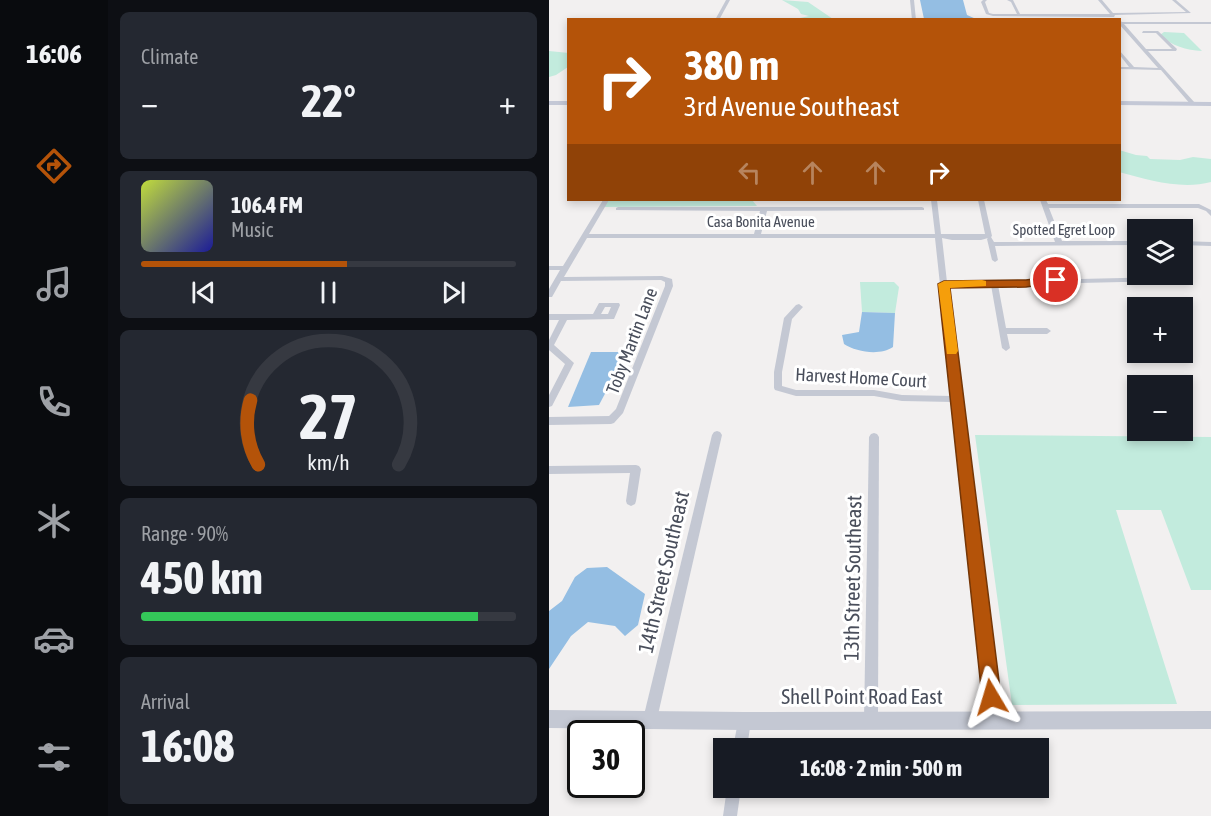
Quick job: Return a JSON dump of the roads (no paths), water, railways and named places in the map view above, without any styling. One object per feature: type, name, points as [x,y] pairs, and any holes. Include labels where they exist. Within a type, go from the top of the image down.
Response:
[{"type":"main road","points":[[549,103],[567,103]]},
{"type":"main road","points":[[1121,103],[1209,106]]},
{"type":"main road","points":[[1142,109],[1186,107],[1193,104]]},
{"type":"main road","points":[[1121,108],[1209,106]]},
{"type":"main road","points":[[549,108],[567,108]]},
{"type":"street","points":[[718,18],[728,0]]},
{"type":"street","points":[[912,0],[914,18]]},
{"type":"street","points":[[985,0],[983,2],[988,14],[1189,13],[1175,0]]},
{"type":"street","points":[[1009,0],[1012,1],[1019,15]]},
{"type":"street","points":[[1100,0],[1116,18]]},
{"type":"street","points":[[1076,9],[1085,9],[1091,15]]},
{"type":"street","points":[[1121,22],[1211,23]]},
{"type":"street","points":[[1121,24],[1193,104]]},
{"type":"street","points":[[1143,32],[1157,32],[1176,50],[1146,50]]},
{"type":"street","points":[[1121,54],[1133,69]]},
{"type":"street","points":[[1121,69],[1163,69]]},
{"type":"street","points":[[549,295],[605,201]]},
{"type":"street","points":[[934,201],[943,236],[944,284],[994,719]]},
{"type":"street","points":[[981,201],[995,260]]},
{"type":"street","points":[[1045,203],[1059,242]]},
{"type":"street","name":"Spotted Egret Loop","points":[[1045,203],[1199,207],[1208,210],[1211,214]]},
{"type":"street","points":[[618,209],[922,209]]},
{"type":"street","points":[[757,235],[764,209]]},
{"type":"street","name":"Casa Bonita Avenue","points":[[583,236],[757,235],[988,238]]},
{"type":"street","name":"Spotted Egret Loop","points":[[988,238],[1127,243]]},
{"type":"street","points":[[1193,243],[1211,244]]},
{"type":"street","points":[[549,268],[565,268]]},
{"type":"street","name":"Toby Martin Lane","points":[[549,421],[611,420],[620,411],[669,286],[669,281],[662,279],[559,279]]},
{"type":"street","points":[[944,284],[1026,284],[1056,280],[1127,279]]},
{"type":"street","points":[[993,284],[1006,348]]},
{"type":"street","points":[[549,317],[564,317],[596,317],[611,317],[616,305],[602,305],[596,317]]},
{"type":"street","name":"Harvest Home Court","points":[[799,307],[788,318],[778,372],[778,388],[796,393],[874,393],[902,398],[957,399]]},
{"type":"street","points":[[549,404],[570,363],[550,346],[564,317]]},
{"type":"street","points":[[1003,331],[1047,331]]},
{"type":"street","name":"14th Street Southeast","points":[[650,719],[717,435]]},
{"type":"street","name":"13th Street Southeast","points":[[871,719],[874,437]]},
{"type":"street","points":[[549,470],[636,469],[631,501]]},
{"type":"street","name":"Shell Point Road East","points":[[549,718],[744,721],[1211,720]]},
{"type":"street","points":[[741,738],[744,721]]},
{"type":"street","points":[[730,816],[733,798]]},
{"type":"water","points":[[920,0],[963,0],[967,15],[974,18],[924,18]]},
{"type":"water","points":[[862,312],[895,313],[893,347],[888,350],[868,352],[844,344],[842,335],[859,332]]},
{"type":"water","points":[[591,352],[627,352],[599,405],[568,407]]},
{"type":"water","points":[[607,567],[645,594],[638,625],[625,636],[615,626],[588,622],[571,636],[549,669],[549,611],[562,601],[575,577],[587,568]]}]
